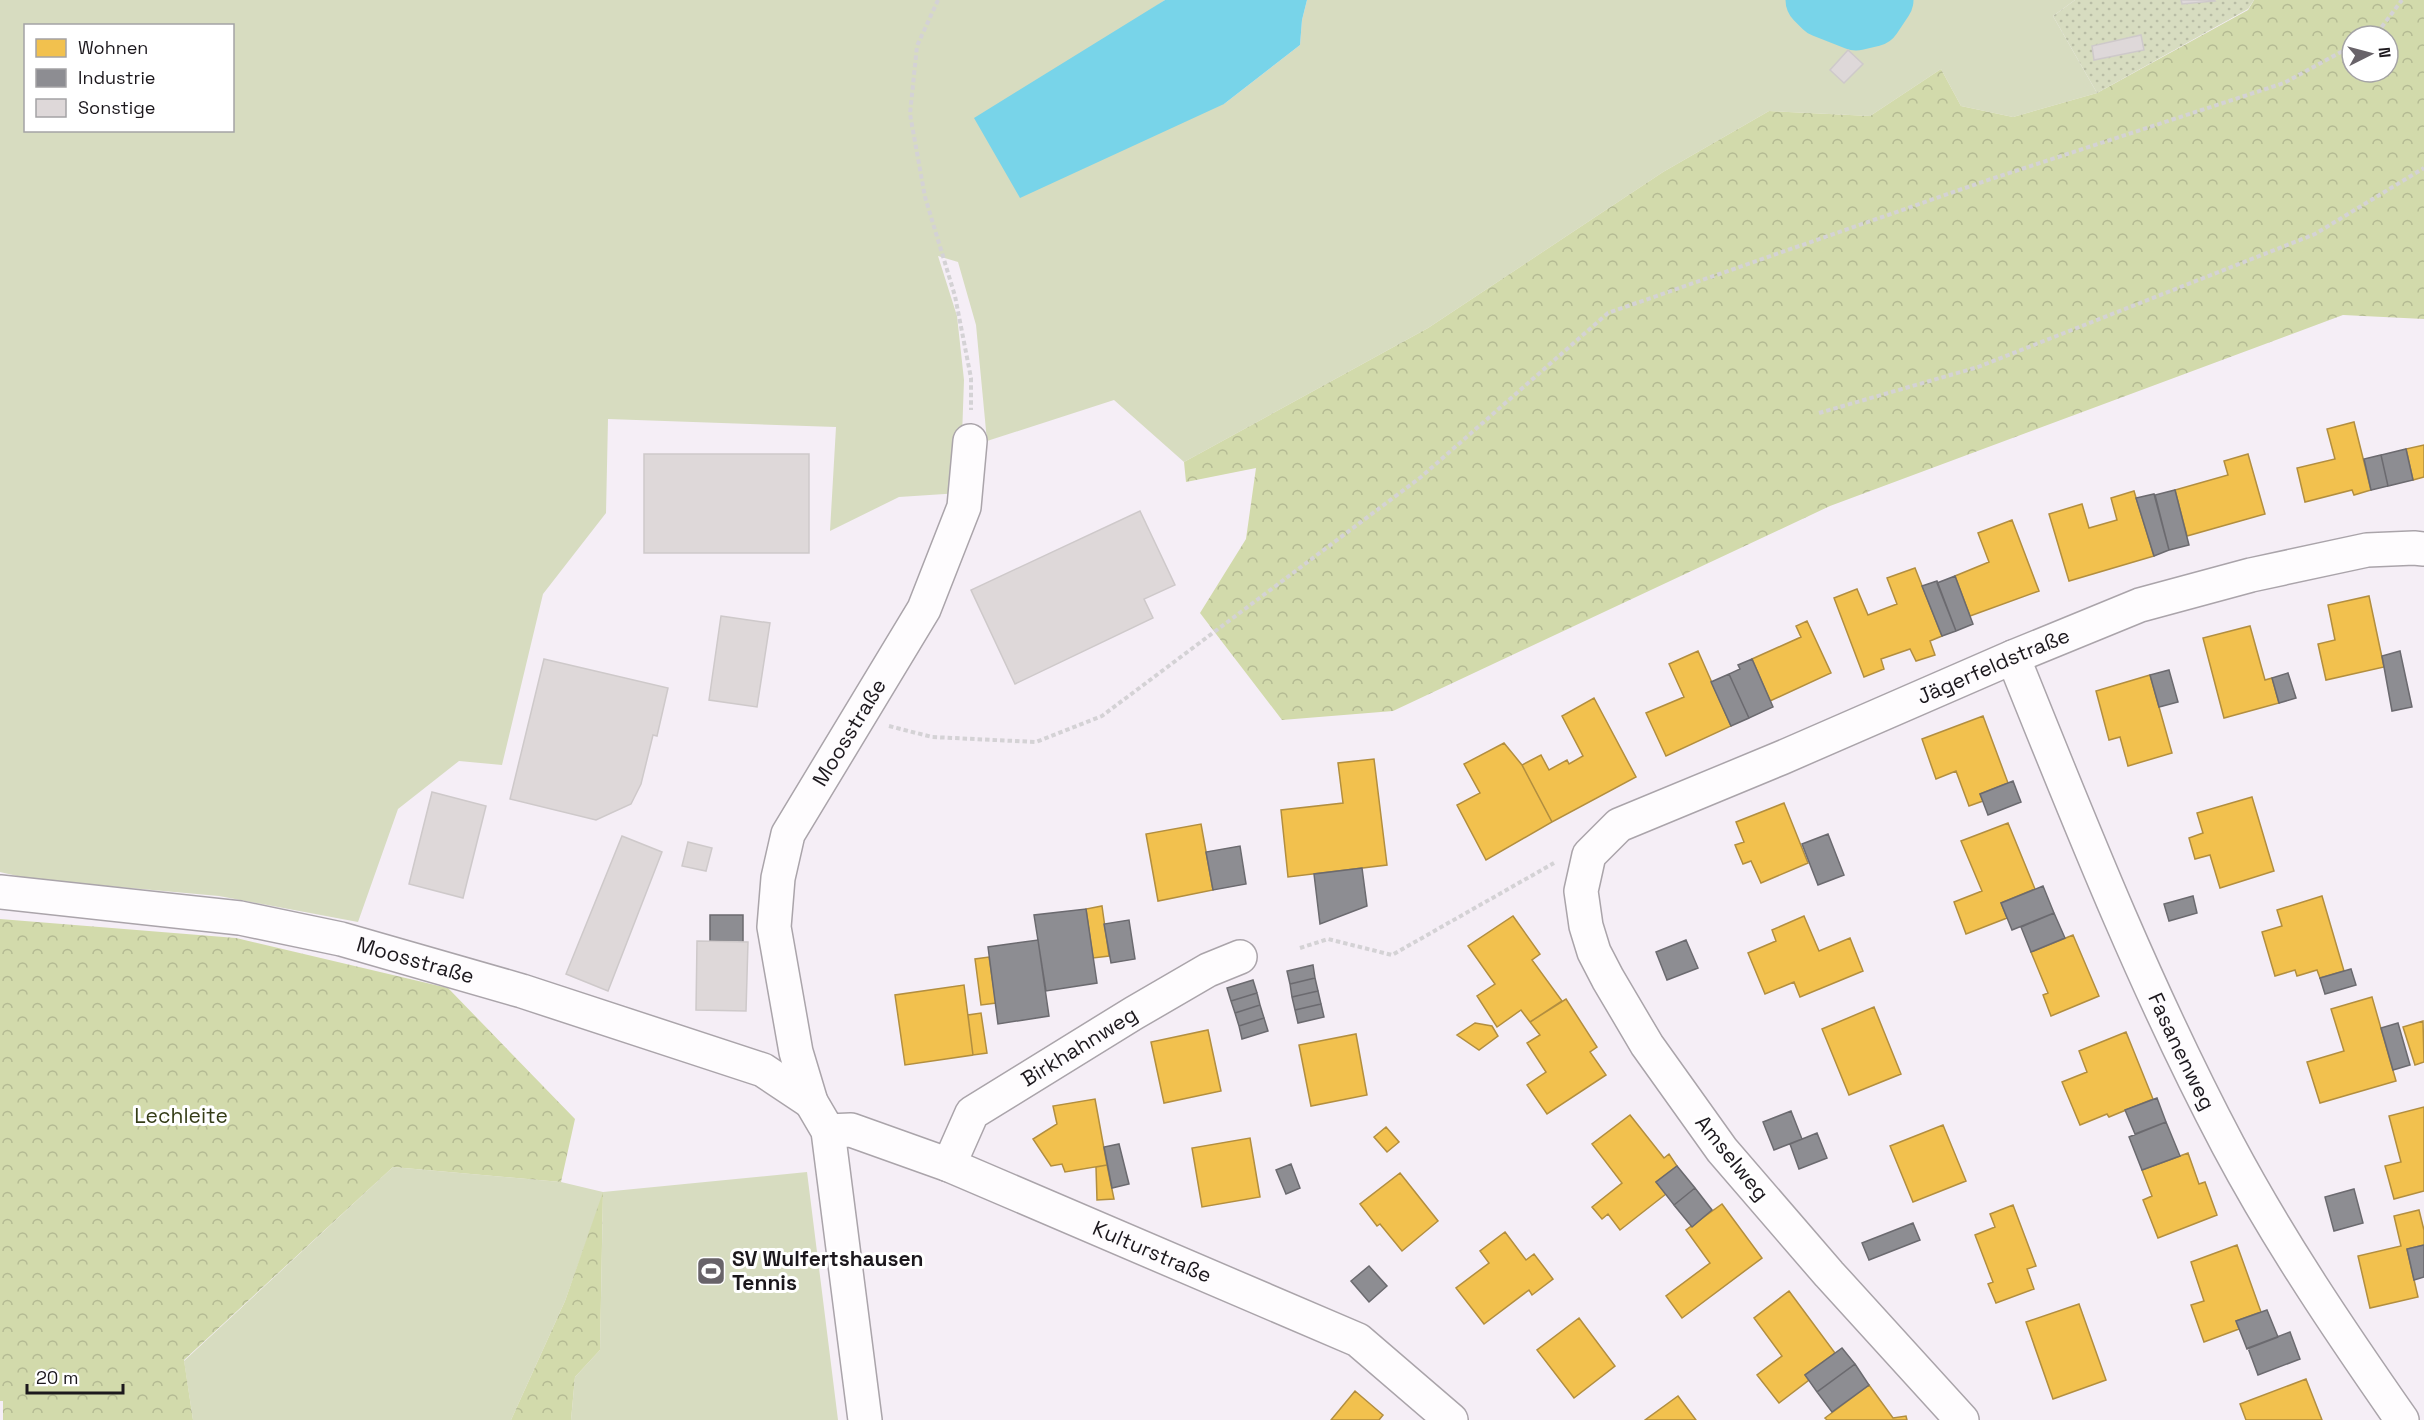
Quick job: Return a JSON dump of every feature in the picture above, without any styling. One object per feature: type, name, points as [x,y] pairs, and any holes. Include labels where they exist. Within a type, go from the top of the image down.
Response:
[{"type":"street","name":"Moosstraße","points":[[865,1420],[828,1131],[811,1102],[796,1052],[774,927],[778,878],[788,834],[924,609],[964,507],[970,441]]},
{"type":"street","name":"Jägerfeldstraße","points":[[1589,855],[1619,825],[2013,657],[2140,606],[2251,575],[2367,550],[2424,549]]},
{"type":"street","name":"Fasanenweg","points":[[2013,657],[2108,892],[2228,1144],[2276,1230],[2338,1328],[2402,1420]]},
{"type":"street","name":"Amselweg","points":[[1589,855],[1581,891],[1586,926],[1594,952],[1647,1045],[1722,1150],[1814,1258],[1962,1420]]},
{"type":"street","name":"Moosstraße","points":[[0,892],[240,918],[341,939],[522,991],[763,1071],[811,1102]]},
{"type":"street","name":"Birkhahnweg","points":[[949,1165],[972,1113],[1134,1013],[1208,970],[1240,957]]},
{"type":"street","name":"Kulturstraße","points":[[828,1131],[851,1130],[949,1165],[1358,1340],[1451,1420]]},
{"type":"path","points":[[938,0],[917,46],[910,114],[925,197],[955,296],[971,378],[970,441]]},
{"type":"path","points":[[2384,24],[2403,0]]},
{"type":"path","points":[[859,719],[932,737],[1036,742],[1102,716],[1421,477],[1608,313],[1985,181],[2284,82],[2340,52]]},
{"type":"path","points":[[1819,413],[1978,367],[2315,234],[2424,168]]},
{"type":"path","points":[[1300,948],[1328,939],[1392,955],[1564,858],[1589,855]]},
{"type":"green space","points":[[0,0],[1165,0],[1137,19],[1224,104],[1300,45],[1302,20],[1307,0],[2075,0],[2053,16],[2097,93],[2013,117],[1961,106],[1941,69],[1870,116],[1769,111],[1663,172],[1428,328],[1184,462],[1114,400],[987,441],[976,325],[958,262],[938,256],[957,316],[964,380],[960,493],[899,497],[830,531],[836,427],[608,419],[606,513],[543,594],[502,765],[459,761],[398,809],[358,922],[219,896],[30,879],[0,872]]},
{"type":"green space","points":[[2075,0],[2254,0],[2248,9],[2097,93],[2053,16]]},
{"type":"green space","points":[[2254,0],[2424,0],[2424,319],[2343,315],[1830,506],[1393,711],[1282,720],[1200,613],[1246,539],[1256,468],[1186,482],[1184,462],[1428,328],[1663,172],[1769,111],[1870,116],[1941,69],[1961,106],[2013,117],[2097,93],[2248,10]]},
{"type":"green space","name":"Lechleite","points":[[0,919],[236,938],[448,988],[575,1119],[561,1182],[393,1167],[184,1360],[193,1420],[3,1420],[3,1401],[0,1401]]},
{"type":"green space","points":[[393,1167],[561,1182],[603,1192],[807,1172],[838,1420],[571,1420],[575,1377],[600,1350],[603,1195],[565,1301],[511,1420],[193,1420],[184,1361]]},
{"type":"green space","points":[[603,1192],[600,1350],[575,1377],[571,1420],[511,1420],[565,1301]]},
{"type":"water","points":[[1165,0],[1307,0],[1302,20],[1300,45],[1224,104],[1020,198],[974,118]]},
{"type":"building: Wohnen","points":[[2354,422],[2371,490],[2354,495],[2352,490],[2305,502],[2297,468],[2335,459],[2327,429]]},
{"type":"building: Wohnen","points":[[2424,445],[2424,477],[2413,480],[2406,449]]},
{"type":"building: Wohnen","points":[[2248,454],[2265,514],[2187,536],[2175,490],[2228,475],[2224,461]]},
{"type":"building: Wohnen","points":[[2134,491],[2154,556],[2069,581],[2049,514],[2082,504],[2089,528],[2117,520],[2111,498]]},
{"type":"building: Wohnen","points":[[2012,520],[2039,591],[1970,616],[1955,576],[1989,562],[1978,533]]},
{"type":"building: Wohnen","points":[[1915,568],[1942,636],[1930,641],[1935,655],[1916,661],[1910,649],[1881,659],[1884,669],[1864,677],[1834,598],[1857,589],[1868,615],[1897,604],[1887,578]]},
{"type":"building: Wohnen","points":[[2369,596],[2384,667],[2326,680],[2318,644],[2335,640],[2328,605]]},
{"type":"building: Wohnen","points":[[1807,621],[1831,673],[1770,701],[1752,659],[1801,637],[1796,626]]},
{"type":"building: Wohnen","points":[[2250,626],[2265,680],[2272,678],[2279,703],[2224,718],[2203,638]]},
{"type":"building: Wohnen","points":[[1698,651],[1731,726],[1666,756],[1646,713],[1684,697],[1669,664]]},
{"type":"building: Wohnen","points":[[2150,675],[2172,753],[2128,766],[2120,737],[2109,740],[2096,691]]},
{"type":"building: Wohnen","points":[[1594,698],[1636,777],[1552,822],[1522,765],[1541,755],[1549,770],[1567,760],[1569,764],[1583,756],[1562,716]]},
{"type":"building: Wohnen","points":[[1983,716],[2008,783],[1980,794],[1983,801],[1969,806],[1956,771],[1936,779],[1922,739]]},
{"type":"building: Wohnen","points":[[1504,743],[1522,765],[1552,822],[1486,860],[1457,805],[1480,793],[1464,764]]},
{"type":"building: Wohnen","points":[[1374,759],[1387,865],[1288,877],[1281,810],[1343,803],[1338,763]]},
{"type":"building: Wohnen","points":[[2252,797],[2274,871],[2220,888],[2210,855],[2195,859],[2189,838],[2203,833],[2197,813]]},
{"type":"building: Wohnen","points":[[1784,803],[1808,863],[1761,883],[1751,861],[1743,864],[1735,845],[1744,842],[1736,822]]},
{"type":"building: Wohnen","points":[[2008,823],[2035,889],[2001,903],[2007,918],[1966,934],[1954,902],[1982,891],[1961,841]]},
{"type":"building: Wohnen","points":[[1201,824],[1213,890],[1158,901],[1146,834]]},
{"type":"building: Wohnen","points":[[2322,896],[2344,971],[2320,978],[2317,970],[2297,976],[2295,970],[2275,976],[2262,932],[2282,926],[2277,910]]},
{"type":"building: Wohnen","points":[[1102,906],[1109,956],[1093,958],[1086,909]]},
{"type":"building: Wohnen","points":[[1513,916],[1540,954],[1532,960],[1562,1001],[1530,1022],[1521,1010],[1497,1027],[1477,996],[1495,984],[1468,946]]},
{"type":"building: Wohnen","points":[[1804,916],[1819,951],[1850,938],[1863,971],[1800,997],[1794,982],[1765,994],[1748,953],[1776,941],[1772,930]]},
{"type":"building: Wohnen","points":[[2073,935],[2099,996],[2051,1016],[2043,995],[2048,993],[2031,952]]},
{"type":"building: Wohnen","points":[[989,957],[996,1003],[981,1005],[975,959]]},
{"type":"building: Wohnen","points":[[964,985],[973,1055],[905,1065],[895,995]]},
{"type":"building: Wohnen","points":[[2372,997],[2396,1081],[2320,1103],[2307,1062],[2344,1051],[2331,1009]]},
{"type":"building: Wohnen","points":[[1566,999],[1597,1047],[1590,1052],[1606,1075],[1547,1114],[1527,1085],[1546,1072],[1527,1043],[1540,1035],[1530,1022]]},
{"type":"building: Wohnen","points":[[1874,1007],[1901,1074],[1849,1095],[1822,1029]]},
{"type":"building: Wohnen","points":[[981,1013],[987,1053],[973,1055],[968,1015]]},
{"type":"building: Wohnen","points":[[2423,1021],[2424,1062],[2415,1065],[2403,1027]]},
{"type":"building: Wohnen","points":[[1475,1023],[1492,1026],[1498,1036],[1479,1050],[1457,1035]]},
{"type":"building: Wohnen","points":[[1208,1030],[1221,1091],[1164,1103],[1151,1042]]},
{"type":"building: Wohnen","points":[[2126,1032],[2153,1099],[2109,1117],[2107,1114],[2080,1125],[2062,1082],[2087,1072],[2079,1051]]},
{"type":"building: Wohnen","points":[[1356,1034],[1367,1095],[1311,1106],[1299,1045]]},
{"type":"building: Wohnen","points":[[1095,1099],[1107,1165],[1065,1172],[1062,1164],[1051,1166],[1033,1139],[1057,1124],[1053,1106]]},
{"type":"building: Wohnen","points":[[2424,1107],[2424,1191],[2394,1199],[2385,1166],[2401,1162],[2389,1116]]},
{"type":"building: Wohnen","points":[[1630,1115],[1664,1158],[1669,1154],[1677,1166],[1656,1182],[1666,1194],[1620,1230],[1608,1214],[1602,1219],[1592,1207],[1622,1183],[1592,1144]]},
{"type":"building: Wohnen","points":[[1943,1125],[1966,1181],[1913,1202],[1890,1146]]},
{"type":"building: Wohnen","points":[[1386,1127],[1399,1142],[1387,1152],[1374,1137]]},
{"type":"building: Wohnen","points":[[1250,1138],[1260,1197],[1202,1207],[1192,1148]]},
{"type":"building: Wohnen","points":[[2188,1153],[2199,1184],[2205,1182],[2217,1215],[2158,1238],[2143,1200],[2152,1196],[2142,1170]]},
{"type":"building: Wohnen","points":[[1107,1165],[1114,1199],[1097,1200],[1096,1167]]},
{"type":"building: Wohnen","points":[[1400,1173],[1438,1221],[1402,1251],[1380,1224],[1377,1226],[1360,1204]]},
{"type":"building: Wohnen","points":[[1722,1204],[1762,1258],[1682,1318],[1666,1296],[1710,1263],[1686,1230]]},
{"type":"building: Wohnen","points":[[2013,1205],[2036,1266],[2027,1269],[2034,1289],[1996,1303],[1988,1284],[1993,1282],[1975,1235],[1995,1227],[1990,1214]]},
{"type":"building: Wohnen","points":[[2419,1210],[2424,1230],[2424,1245],[2407,1249],[2418,1297],[2370,1308],[2358,1256],[2401,1246],[2394,1216]]},
{"type":"building: Wohnen","points":[[1505,1232],[1526,1260],[1534,1254],[1553,1279],[1532,1295],[1529,1290],[1484,1324],[1456,1288],[1489,1263],[1480,1251]]},
{"type":"building: Wohnen","points":[[2237,1245],[2261,1312],[2236,1321],[2239,1329],[2204,1342],[2191,1305],[2204,1301],[2191,1262]]},
{"type":"building: Wohnen","points":[[1789,1291],[1835,1353],[1805,1375],[1809,1380],[1779,1403],[1757,1375],[1782,1356],[1754,1318]]},
{"type":"building: Wohnen","points":[[2079,1304],[2106,1380],[2053,1399],[2026,1322]]},
{"type":"building: Wohnen","points":[[1579,1318],[1615,1366],[1574,1398],[1537,1350]]},
{"type":"building: Wohnen","points":[[2306,1379],[2322,1420],[2246,1420],[2240,1404]]},
{"type":"building: Wohnen","points":[[1869,1385],[1893,1418],[1906,1416],[1907,1420],[1827,1420],[1825,1418]]},
{"type":"building: Wohnen","points":[[1355,1391],[1383,1415],[1379,1420],[1331,1420]]},
{"type":"building: Wohnen","points":[[1678,1396],[1696,1420],[1645,1420]]},
{"type":"building: Industrie","points":[[2406,449],[2413,480],[2388,486],[2381,455]]},
{"type":"building: Industrie","points":[[2381,455],[2388,486],[2371,490],[2364,459]]},
{"type":"building: Industrie","points":[[2175,490],[2189,545],[2169,550],[2155,495]]},
{"type":"building: Industrie","points":[[2154,494],[2169,550],[2154,556],[2136,498]]},
{"type":"building: Industrie","points":[[1955,576],[1973,624],[1956,631],[1937,583]]},
{"type":"building: Industrie","points":[[1937,581],[1956,631],[1942,636],[1922,586]]},
{"type":"building: Industrie","points":[[2400,651],[2412,707],[2392,711],[2382,656]]},
{"type":"building: Industrie","points":[[1752,659],[1773,707],[1749,718],[1729,674],[1740,669],[1738,665]]},
{"type":"building: Industrie","points":[[2169,670],[2178,702],[2159,707],[2150,675]]},
{"type":"building: Industrie","points":[[2288,673],[2296,698],[2279,703],[2272,678]]},
{"type":"building: Industrie","points":[[1729,674],[1749,718],[1731,726],[1711,682]]},
{"type":"building: Industrie","points":[[2013,781],[2021,802],[1988,815],[1980,794]]},
{"type":"building: Industrie","points":[[1828,834],[1844,875],[1818,885],[1802,844]]},
{"type":"building: Industrie","points":[[1240,846],[1246,884],[1213,890],[1206,852]]},
{"type":"building: Industrie","points":[[1362,868],[1367,906],[1320,924],[1314,874]]},
{"type":"building: Industrie","points":[[2043,886],[2054,913],[2012,930],[2001,903]]},
{"type":"building: Industrie","points":[[2193,896],[2197,913],[2169,921],[2164,904]]},
{"type":"building: Industrie","points":[[1086,909],[1097,983],[1046,991],[1034,915]]},
{"type":"building: Industrie","points":[[2054,913],[2065,938],[2031,952],[2021,927]]},
{"type":"building: Industrie","points":[[710,915],[743,915],[743,942],[710,941]]},
{"type":"building: Industrie","points":[[1129,920],[1135,959],[1111,963],[1104,924]]},
{"type":"building: Industrie","points":[[1038,940],[1049,1016],[998,1024],[988,947]]},
{"type":"building: Industrie","points":[[1686,940],[1698,968],[1667,980],[1656,952]]},
{"type":"building: Industrie","points":[[1313,965],[1315,978],[1290,984],[1287,971]]},
{"type":"building: Industrie","points":[[2351,969],[2356,985],[2325,994],[2320,978]]},
{"type":"building: Industrie","points":[[1315,978],[1318,991],[1292,997],[1290,984]]},
{"type":"building: Industrie","points":[[1253,980],[1257,993],[1231,1001],[1227,988]]},
{"type":"building: Industrie","points":[[1318,991],[1321,1004],[1295,1010],[1292,997]]},
{"type":"building: Industrie","points":[[1257,993],[1260,1005],[1235,1013],[1231,1001]]},
{"type":"building: Industrie","points":[[1321,1004],[1324,1017],[1298,1023],[1295,1010]]},
{"type":"building: Industrie","points":[[1260,1005],[1264,1018],[1239,1026],[1235,1013]]},
{"type":"building: Industrie","points":[[1264,1018],[1268,1031],[1242,1039],[1239,1026]]},
{"type":"building: Industrie","points":[[2398,1023],[2410,1065],[2393,1070],[2381,1028]]},
{"type":"building: Industrie","points":[[2157,1098],[2166,1122],[2135,1134],[2125,1110]]},
{"type":"building: Industrie","points":[[1791,1111],[1802,1139],[1774,1150],[1763,1122]]},
{"type":"building: Industrie","points":[[2166,1122],[2180,1156],[2142,1170],[2129,1137]]},
{"type":"building: Industrie","points":[[1817,1133],[1827,1158],[1799,1169],[1790,1144]]},
{"type":"building: Industrie","points":[[1119,1144],[1129,1184],[1112,1188],[1104,1147]]},
{"type":"building: Industrie","points":[[1291,1164],[1300,1188],[1286,1194],[1276,1170]]},
{"type":"building: Industrie","points":[[1677,1166],[1695,1188],[1674,1205],[1656,1182]]},
{"type":"building: Industrie","points":[[1695,1188],[1712,1210],[1692,1227],[1674,1205]]},
{"type":"building: Industrie","points":[[2354,1189],[2363,1223],[2334,1231],[2325,1197]]},
{"type":"building: Industrie","points":[[1913,1223],[1920,1240],[1869,1260],[1862,1243]]},
{"type":"building: Industrie","points":[[2424,1245],[2424,1277],[2414,1280],[2407,1249]]},
{"type":"building: Industrie","points":[[1369,1266],[1387,1286],[1369,1302],[1351,1281]]},
{"type":"building: Industrie","points":[[2267,1310],[2278,1337],[2247,1349],[2236,1321]]},
{"type":"building: Industrie","points":[[2290,1332],[2300,1359],[2258,1375],[2248,1348]]},
{"type":"building: Industrie","points":[[1842,1348],[1855,1364],[1817,1392],[1805,1375]]},
{"type":"building: Industrie","points":[[1855,1364],[1869,1385],[1832,1412],[1817,1392]]},
{"type":"building: Sonstige","points":[[2181,0],[2214,0],[2215,1],[2182,4]]},
{"type":"building: Sonstige","points":[[2141,35],[2144,50],[2094,60],[2092,46]]},
{"type":"building: Sonstige","points":[[1848,50],[1863,64],[1844,83],[1830,70]]},
{"type":"building: Sonstige","points":[[644,454],[809,454],[809,553],[644,553]]},
{"type":"building: Sonstige","points":[[1140,511],[1175,585],[1144,599],[1153,618],[1015,684],[971,590]]},
{"type":"building: Sonstige","points":[[721,616],[770,623],[757,707],[709,700]]},
{"type":"building: Sonstige","points":[[544,659],[668,688],[657,736],[653,735],[641,784],[631,804],[596,820],[510,799]]},
{"type":"building: Sonstige","points":[[432,792],[486,806],[463,898],[409,884]]},
{"type":"building: Sonstige","points":[[622,836],[662,852],[608,991],[566,974]]},
{"type":"building: Sonstige","points":[[688,842],[712,848],[706,871],[682,866]]},
{"type":"building: Sonstige","points":[[697,941],[748,942],[746,1011],[696,1010]]},
{"type":"waterway","points":[[1814,0],[1823,9],[1856,22],[1873,18],[1885,0]]},
{"type":"place","name":"SV Wulfertshausen Tennis","points":[[711,1271]]}]
